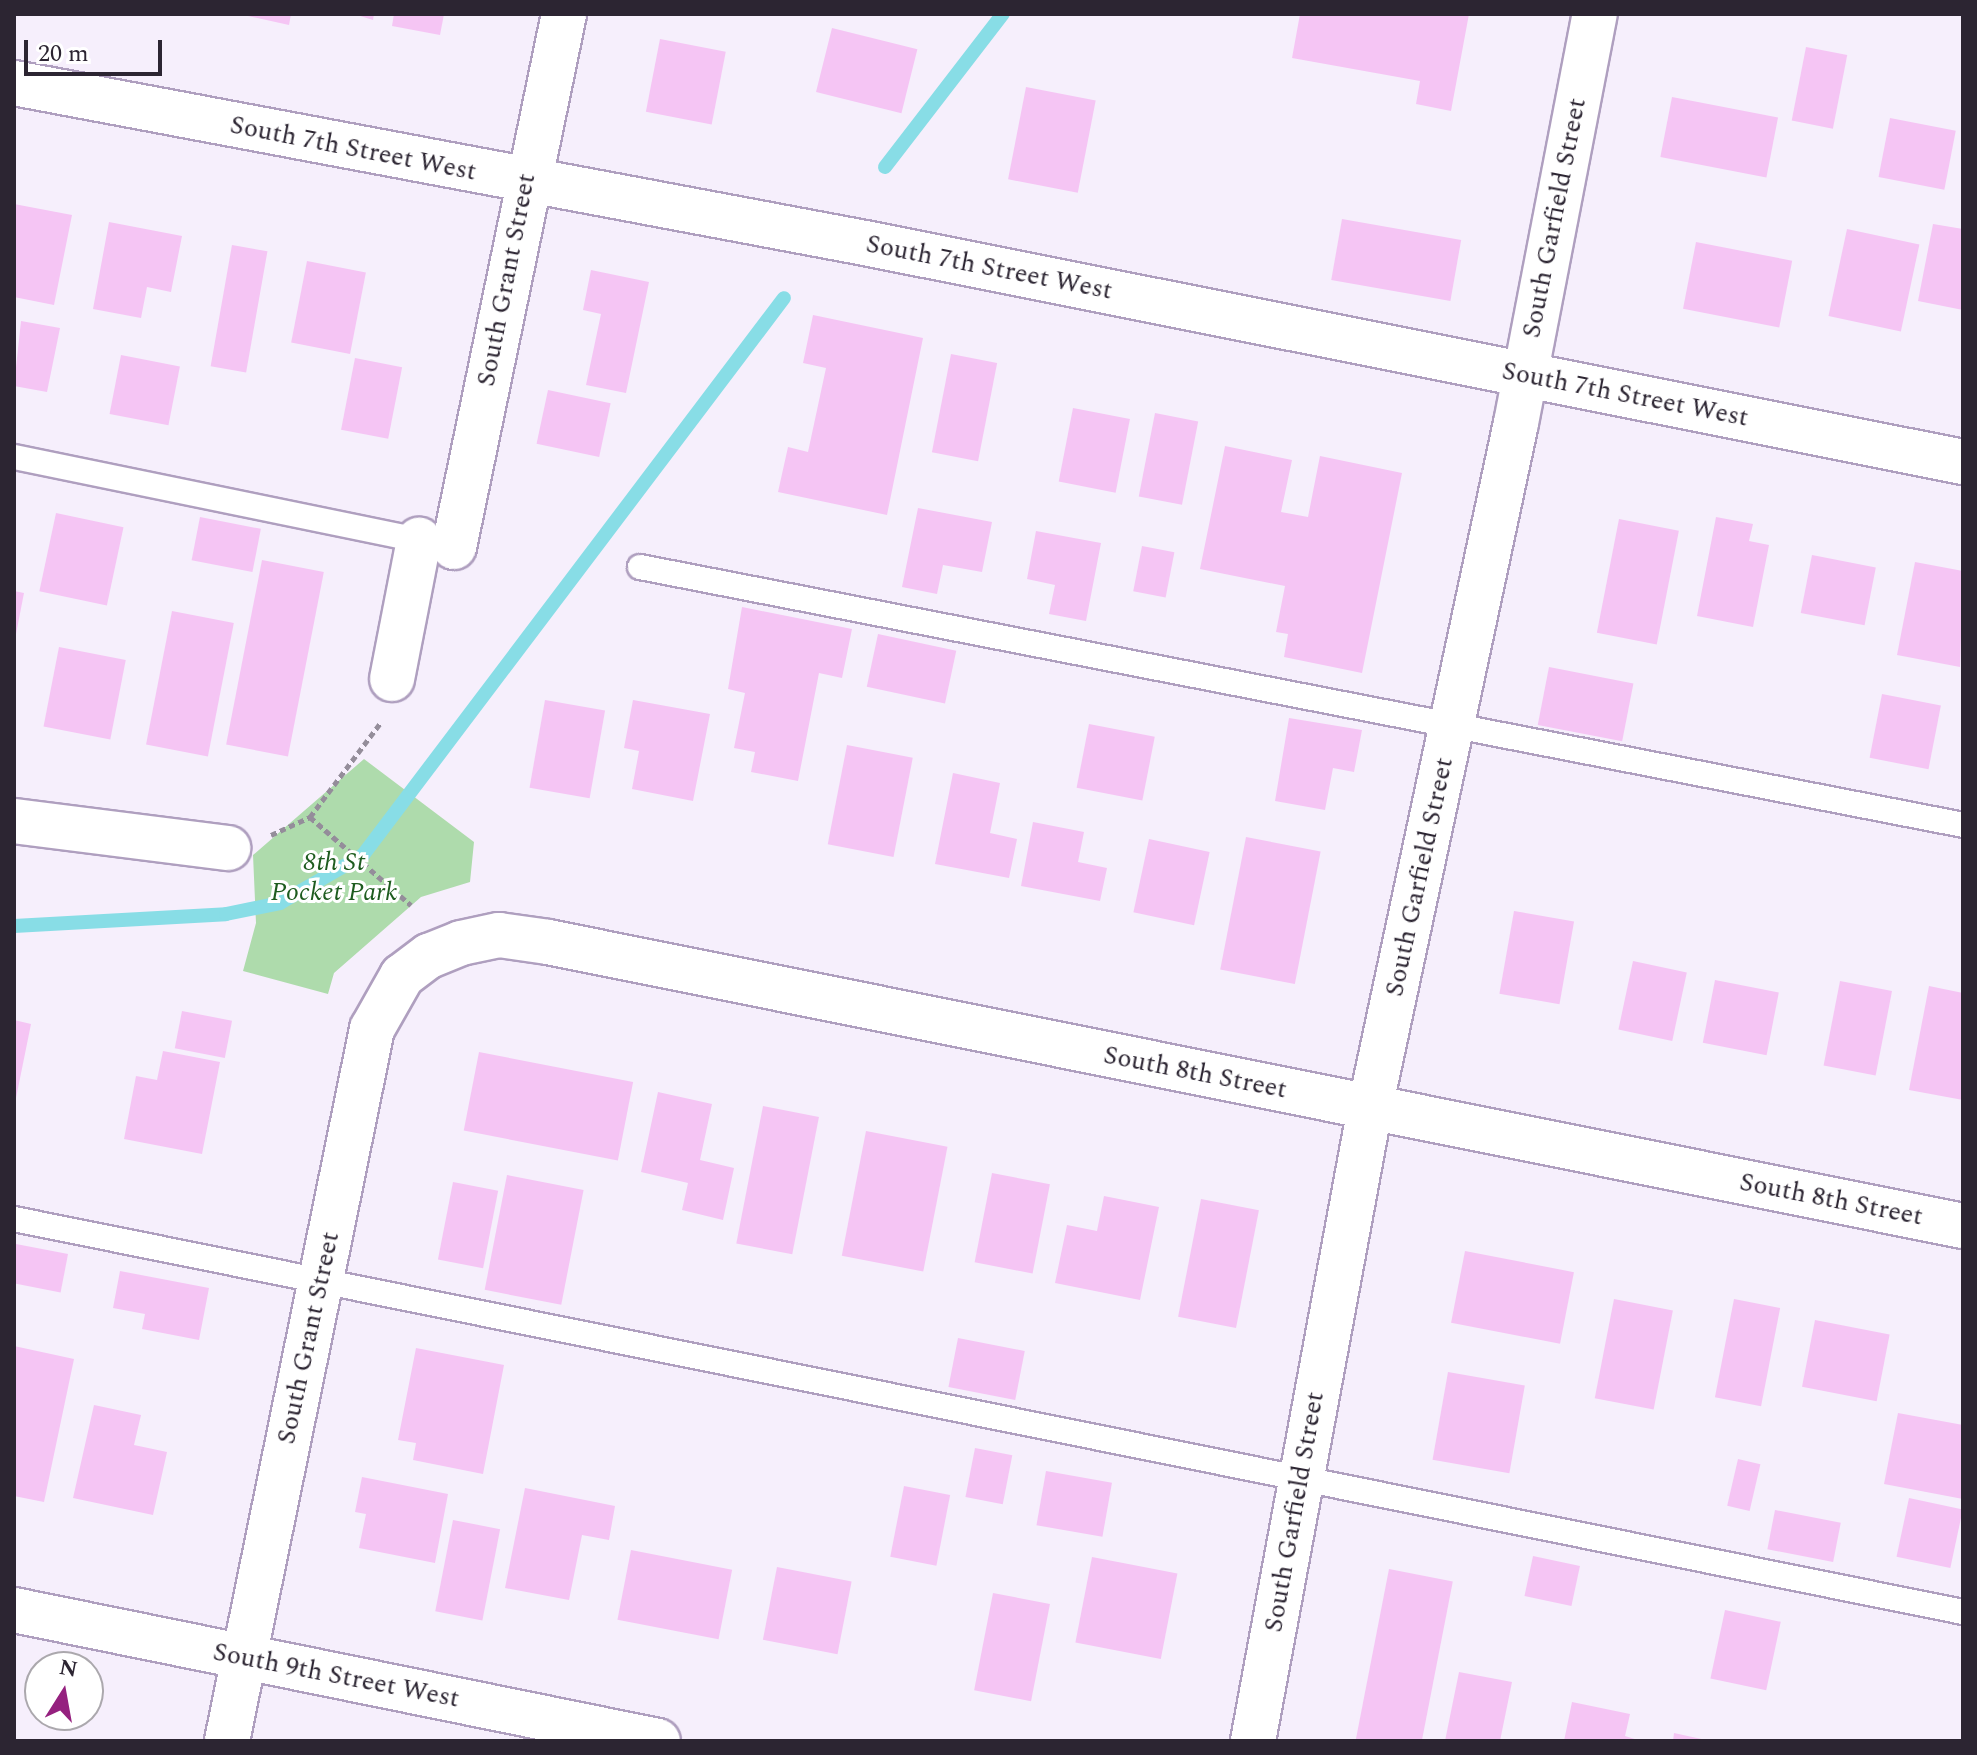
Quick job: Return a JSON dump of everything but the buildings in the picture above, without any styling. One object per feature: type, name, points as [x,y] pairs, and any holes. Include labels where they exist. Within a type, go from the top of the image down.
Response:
[{"type":"street","name":"South Grant Street","points":[[392,679],[436,544],[527,182],[564,14]]},
{"type":"street","name":"South Garfield Street","points":[[1253,1741],[1370,1108],[1452,729],[1595,14]]},
{"type":"street","name":"South 7th Street West","points":[[14,83],[885,247],[1963,462]]},
{"type":"street","points":[[14,821],[228,848]]},
{"type":"street","name":"South 8th Street","points":[[429,956],[499,935],[548,942],[1963,1226]]},
{"type":"street","name":"South Grant Street","points":[[227,1741],[372,1029],[402,976],[429,956]]},
{"type":"street","name":"South 9th Street West","points":[[14,1610],[658,1741]]},
{"type":"lane","points":[[14,457],[436,544]]},
{"type":"lane","points":[[640,567],[1452,729],[1963,825]]},
{"type":"lane","points":[[14,1219],[1963,1612]]},
{"type":"path","points":[[228,848],[254,844],[310,817],[385,716],[392,679]]},
{"type":"path","points":[[310,817],[411,905]]},
{"type":"green space","name":"8th St Pocket Park","points":[[364,759],[474,842],[470,882],[421,897],[334,973],[328,994],[243,971],[256,923],[253,855]]},
{"type":"waterway","points":[[885,167],[1003,14]]},
{"type":"waterway","points":[[14,926],[226,914],[280,903],[363,855],[784,298]]}]
